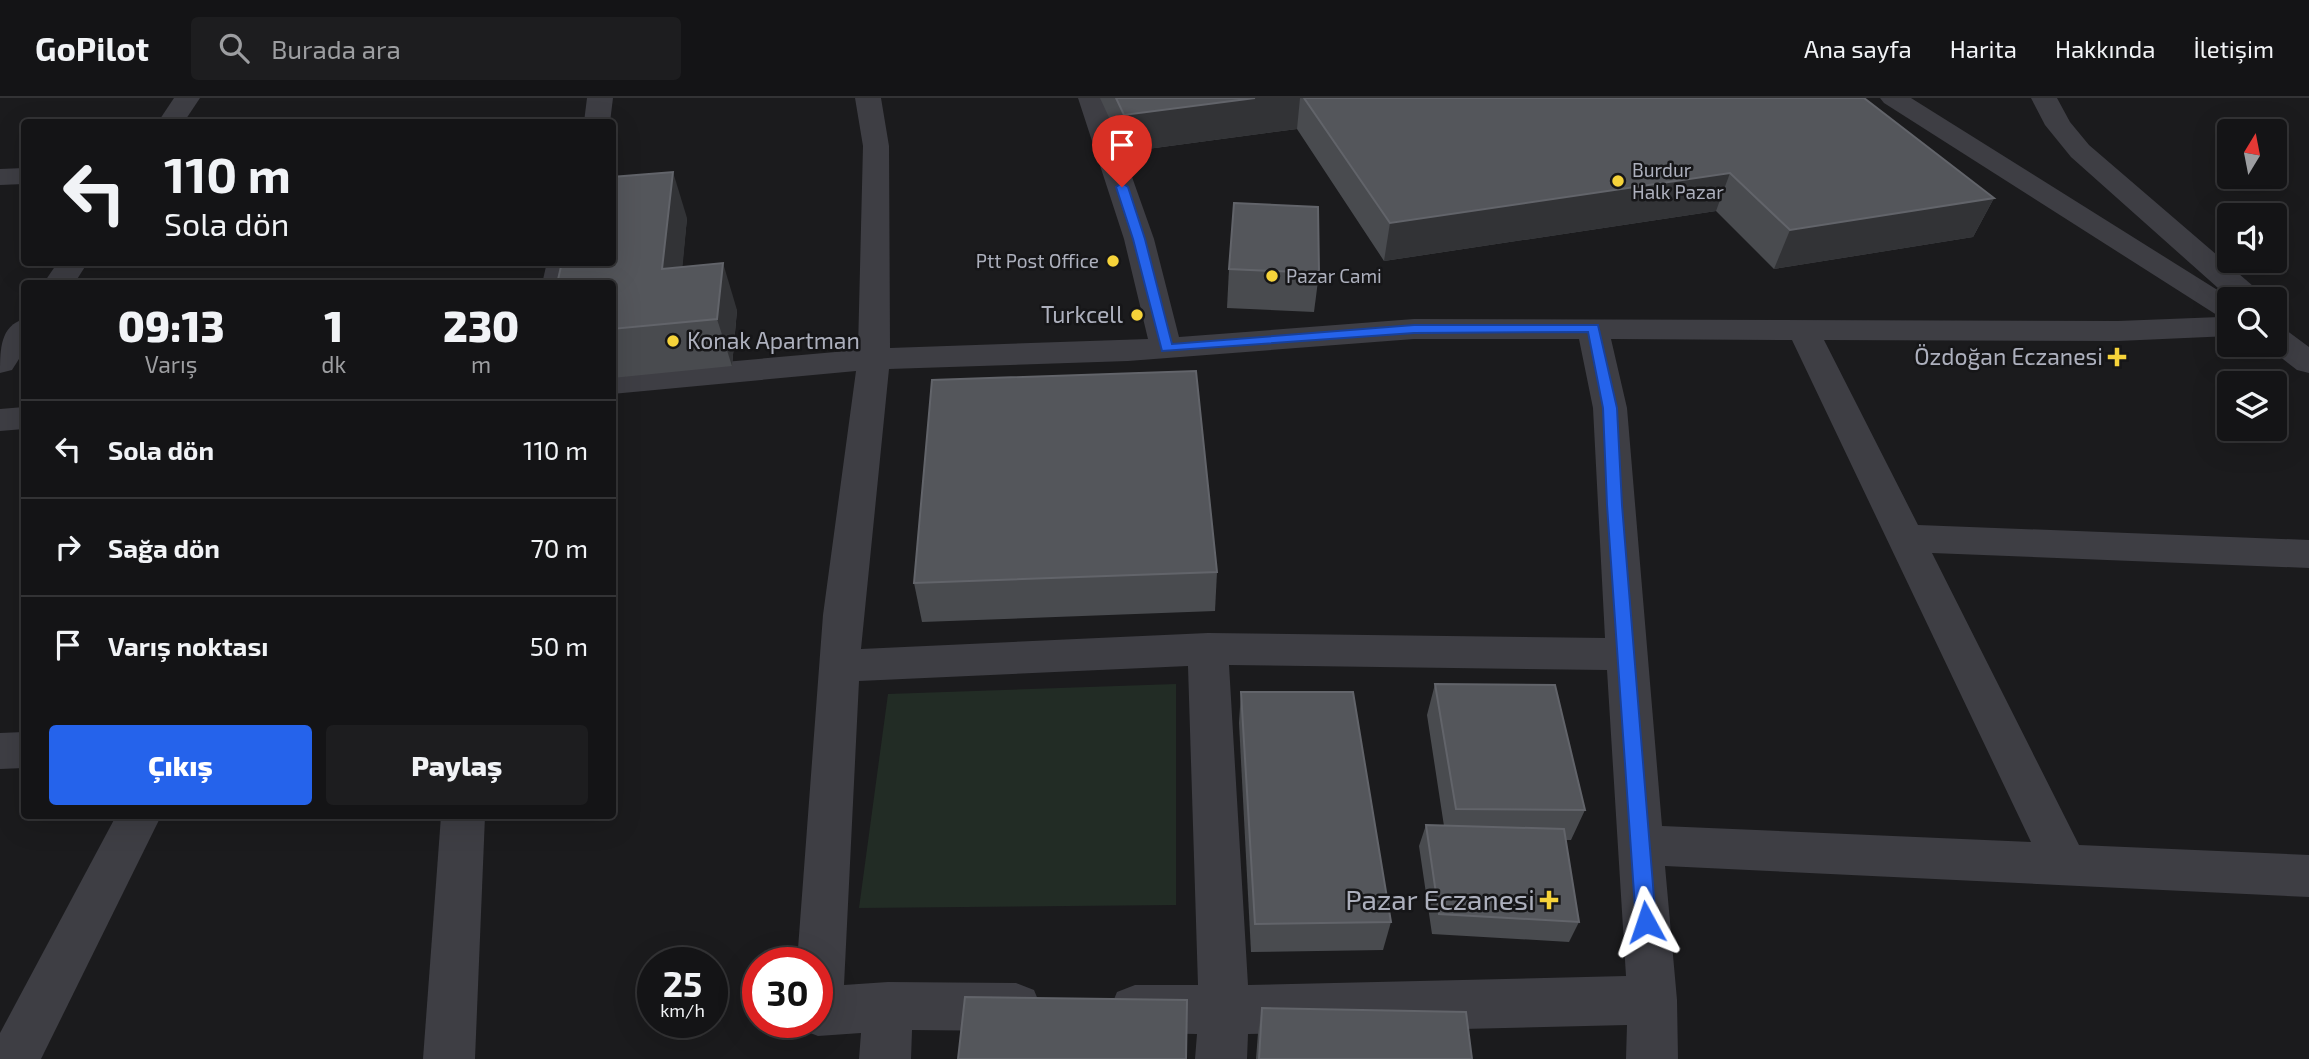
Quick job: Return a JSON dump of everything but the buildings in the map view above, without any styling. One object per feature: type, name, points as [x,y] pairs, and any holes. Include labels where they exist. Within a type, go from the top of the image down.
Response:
[{"type":"street","points":[[173,119],[187,98]]},
{"type":"street","points":[[597,119],[600,98]]},
{"type":"street","points":[[867,98],[876,146],[874,359],[844,615],[818,1012],[888,1006],[1224,1010],[1652,1000]]},
{"type":"street","points":[[1091,98],[1139,239],[1167,348]]},
{"type":"street","points":[[1893,98],[2217,303]]},
{"type":"street","points":[[2044,98],[2058,125],[2080,151],[2235,287]]},
{"type":"street","points":[[0,177],[21,176]]},
{"type":"street","points":[[616,383],[874,359],[1167,348],[1414,329],[2118,331],[2217,327]]},
{"type":"street","points":[[1593,328],[1610,408],[1652,1000],[1652,1059]]},
{"type":"street","points":[[1803,329],[2065,864]]},
{"type":"street","points":[[0,363],[21,333]]},
{"type":"street","points":[[2287,333],[2309,363]]},
{"type":"street","points":[[0,419],[21,418]]},
{"type":"street","points":[[1905,538],[2309,554]]},
{"type":"street","points":[[841,666],[1208,649],[1627,654]]},
{"type":"street","points":[[1208,649],[1224,1010],[1221,1059]]},
{"type":"street","points":[[0,751],[21,750]]},
{"type":"street","points":[[14,1059],[136,819]]},
{"type":"street","points":[[449,1059],[463,819]]},
{"type":"street","points":[[1640,845],[2309,876]]},
{"type":"street","points":[[885,1059],[888,1006]]},
{"type":"shaded area","points":[[1176,684],[1176,905],[859,908],[888,694]]},
{"type":"place","name":"Burdur Halk Pazar","points":[[1618,181]]},
{"type":"place","name":"Ptt Post Office","points":[[1113,261]]},
{"type":"place","name":"Pazar Cami","points":[[1272,276]]},
{"type":"place","name":"Turkcell","points":[[1137,315]]},
{"type":"place","name":"Konak Apartman","points":[[673,341]]},
{"type":"place","name":"Özdoğan Eczanesi","points":[[2117,357]]},
{"type":"place","name":"Pazar Eczanesi","points":[[1549,900]]},
{"type":"route","points":[[1122,187],[1139,239],[1167,348],[1414,329],[1593,328],[1610,408],[1646,922]]}]
